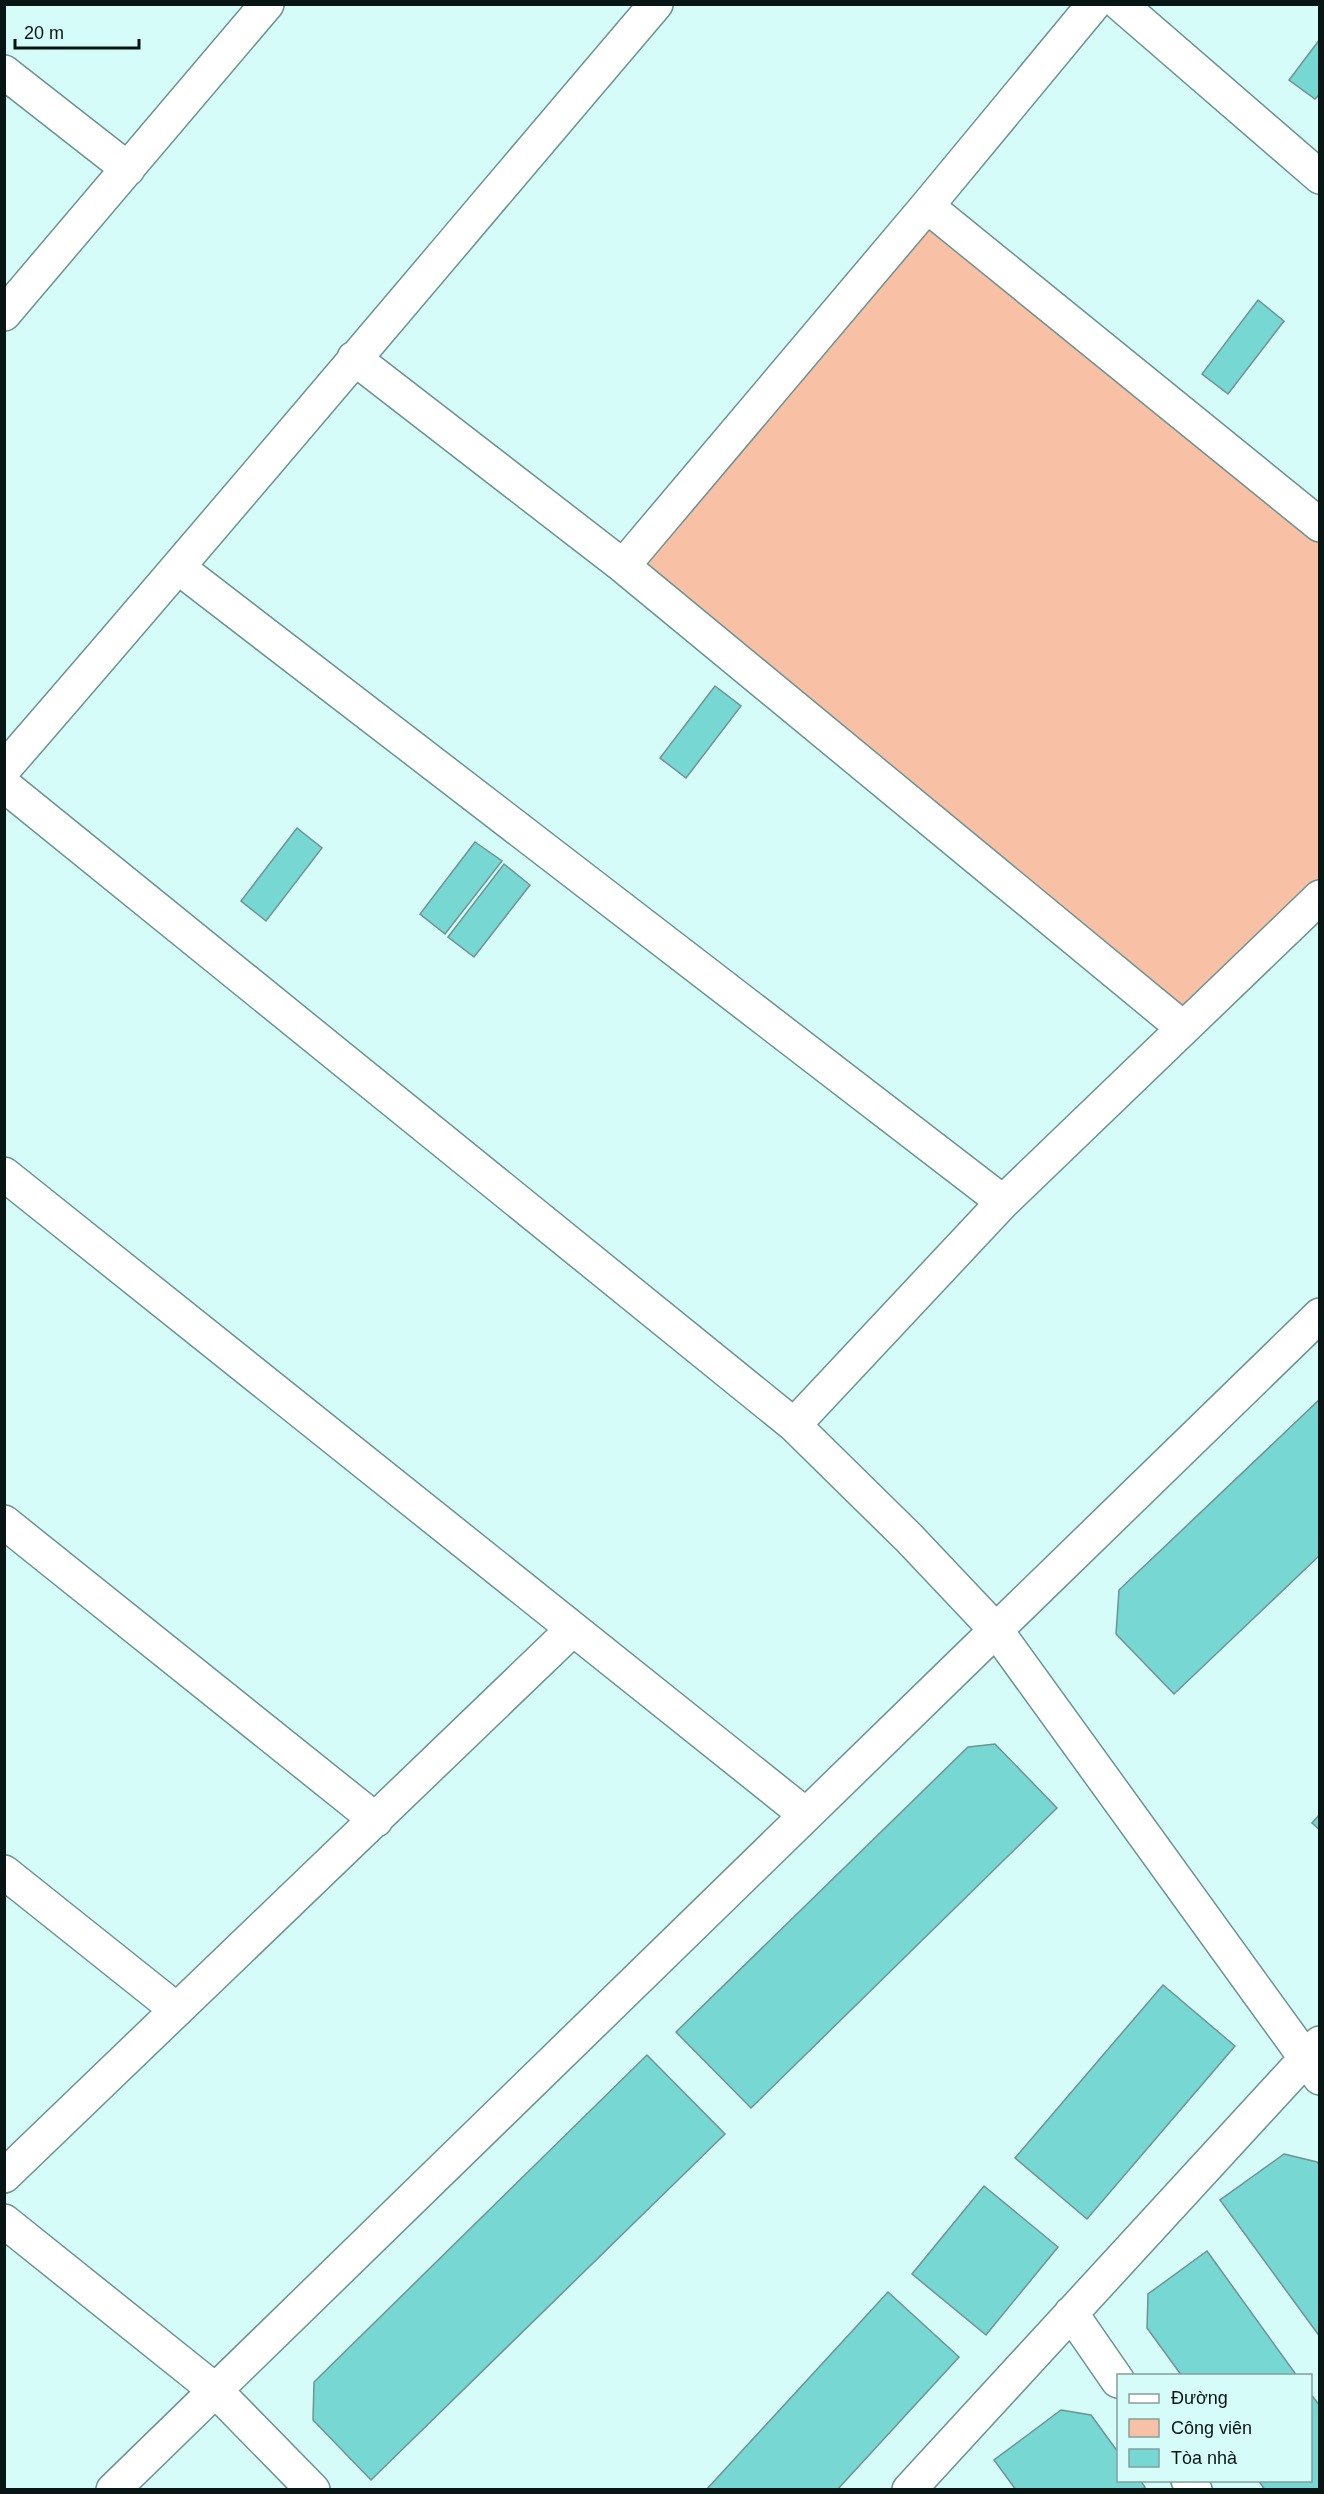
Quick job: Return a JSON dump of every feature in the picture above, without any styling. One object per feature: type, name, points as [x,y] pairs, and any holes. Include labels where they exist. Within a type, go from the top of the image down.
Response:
[{"type":"street","points":[[4,314],[267,4]]},
{"type":"street","points":[[4,769],[179,568],[354,358],[656,4]]},
{"type":"street","points":[[623,566],[1094,4]]},
{"type":"street","points":[[1120,4],[1320,177]]},
{"type":"street","points":[[4,72],[128,170]]},
{"type":"street","points":[[927,206],[1320,525]]},
{"type":"street","points":[[354,358],[623,566],[1183,1028]]},
{"type":"street","points":[[179,568],[1003,1202]]},
{"type":"street","points":[[4,785],[794,1425],[909,1538],[996,1630],[1315,2060],[1071,2313],[909,2490]]},
{"type":"street","points":[[794,1425],[1003,1202],[1320,897]]},
{"type":"street","points":[[4,1174],[806,1815]]},
{"type":"street","points":[[113,2490],[1320,1315]]},
{"type":"street","points":[[4,1522],[376,1820]]},
{"type":"street","points":[[4,2176],[573,1629]]},
{"type":"street","points":[[4,1872],[177,2010]]},
{"type":"street","points":[[4,2221],[215,2390],[312,2490]]},
{"type":"street","points":[[1071,2313],[1117,2378]]},
{"type":"green space","points":[[927,206],[1319,525],[1319,897],[1183,1028],[623,566]]},
{"type":"building","points":[[1320,39],[1320,94],[1315,99],[1289,80]]},
{"type":"building","points":[[1258,300],[1284,321],[1228,394],[1202,374]]},
{"type":"building","points":[[715,686],[741,706],[686,778],[660,758]]},
{"type":"building","points":[[297,828],[322,848],[266,921],[241,901]]},
{"type":"building","points":[[475,842],[502,861],[445,934],[420,914]]},
{"type":"building","points":[[504,864],[530,885],[474,957],[448,937]]},
{"type":"building","points":[[1320,1399],[1320,1555],[1174,1694],[1116,1634],[1119,1590]]},
{"type":"building","points":[[995,1744],[1057,1808],[751,2108],[676,2032],[968,1747]]},
{"type":"building","points":[[1320,1814],[1320,1830],[1312,1823]]},
{"type":"building","points":[[1163,1985],[1235,2046],[1087,2219],[1015,2158]]},
{"type":"building","points":[[647,2055],[725,2134],[371,2480],[313,2420],[314,2382]]},
{"type":"building","points":[[1284,2154],[1317,2162],[1320,2165],[1320,2337],[1220,2200]]},
{"type":"building","points":[[984,2186],[1058,2247],[986,2335],[912,2274]]},
{"type":"building","points":[[1207,2251],[1296,2374],[1181,2374],[1147,2328],[1148,2294]]},
{"type":"building","points":[[888,2292],[959,2357],[837,2490],[706,2490]]},
{"type":"building","points":[[1312,2396],[1320,2406],[1320,2490],[1265,2490],[1259,2482],[1312,2482]]},
{"type":"building","points":[[1061,2410],[1091,2415],[1117,2451],[1117,2482],[1141,2482],[1145,2487],[1141,2490],[1016,2490],[994,2460]]}]
